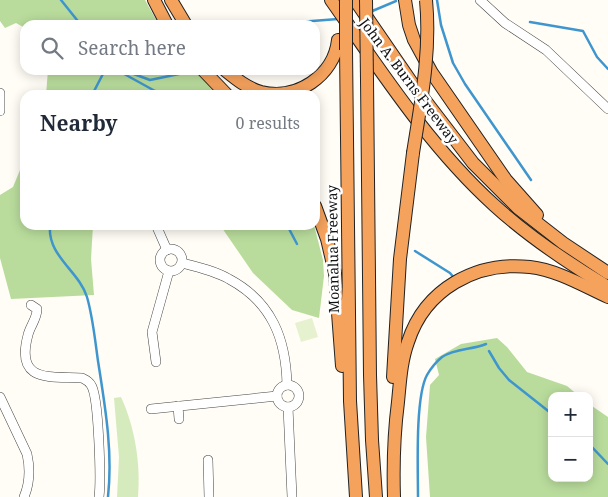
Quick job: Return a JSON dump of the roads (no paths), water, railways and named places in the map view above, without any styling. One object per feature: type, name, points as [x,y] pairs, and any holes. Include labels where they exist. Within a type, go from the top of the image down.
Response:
[{"type":"highway","points":[[154,0],[164,20]]},
{"type":"highway","points":[[171,0],[183,20]]},
{"type":"highway","points":[[393,497],[390,432],[400,259],[412,153],[427,53],[426,0]]},
{"type":"highway","name":"John A. Burns Freeway","points":[[337,1],[350,28],[424,130],[469,181],[500,210],[548,249],[608,287]]},
{"type":"highway","name":"Moanalua Freeway","points":[[337,1],[342,45],[350,401],[356,497]]},
{"type":"highway","points":[[361,3],[367,80],[372,449],[376,497]]},
{"type":"highway","name":"John A. Burns Freeway","points":[[361,3],[370,22],[414,86],[473,163],[518,208],[563,243],[608,273]]},
{"type":"highway","points":[[406,5],[409,25],[414,40],[425,60],[506,180],[538,216],[592,263]]},
{"type":"highway","points":[[294,90],[306,86],[323,74],[342,45]]},
{"type":"highway","points":[[207,75],[221,90]]},
{"type":"highway","points":[[231,75],[241,83],[257,90]]},
{"type":"highway","points":[[320,220],[327,239],[335,274],[339,338],[353,463]]},
{"type":"highway","points":[[393,497],[396,421],[403,364],[412,332],[429,304],[450,285],[476,272],[497,267],[531,267],[554,273],[608,297]]},
{"type":"street","points":[[480,0],[499,19],[546,50],[608,109]]},
{"type":"street","points":[[0,93],[0,111]]},
{"type":"street","points":[[158,230],[167,250]]},
{"type":"street","points":[[167,250],[177,251],[181,256],[182,263],[178,268],[169,271],[163,267],[160,261],[162,254],[167,250]]},
{"type":"street","points":[[182,263],[230,279],[248,292],[264,308],[276,326],[283,343],[287,367],[287,385]]},
{"type":"street","points":[[156,362],[152,332],[169,271]]},
{"type":"street","points":[[31,305],[37,314],[27,340],[26,358],[30,369],[34,374],[40,376],[82,378],[87,380],[93,389],[98,433],[99,497]]},
{"type":"street","points":[[287,385],[296,389],[298,395],[295,404],[288,407],[282,405],[277,396],[278,390],[287,385]]},
{"type":"street","points":[[151,409],[277,396]]},
{"type":"street","points":[[0,397],[27,454],[29,471],[24,497]]},
{"type":"street","points":[[178,406],[179,419]]},
{"type":"street","points":[[288,407],[292,497]]},
{"type":"street","points":[[208,460],[209,497]]},
{"type":"waterway","points":[[61,0],[77,20]]},
{"type":"waterway","points":[[437,0],[441,25],[453,63],[465,84],[531,180]]},
{"type":"waterway","points":[[370,12],[396,1]]},
{"type":"waterway","points":[[320,20],[338,19]]},
{"type":"waterway","points":[[530,22],[583,31],[597,57],[608,69]]},
{"type":"waterway","points":[[95,90],[102,75]]},
{"type":"waterway","points":[[126,75],[153,90]]},
{"type":"waterway","points":[[136,75],[150,80],[174,75]]},
{"type":"waterway","points":[[50,230],[53,246],[83,288],[91,313],[108,429],[110,463],[108,497]]},
{"type":"waterway","points":[[290,230],[297,244]]},
{"type":"waterway","points":[[415,251],[450,273],[455,279]]},
{"type":"waterway","points":[[418,497],[419,416],[423,385],[427,375],[438,361],[447,354],[486,344]]},
{"type":"waterway","points":[[489,351],[509,380],[548,411]]},
{"type":"waterway","points":[[593,448],[608,464]]}]
